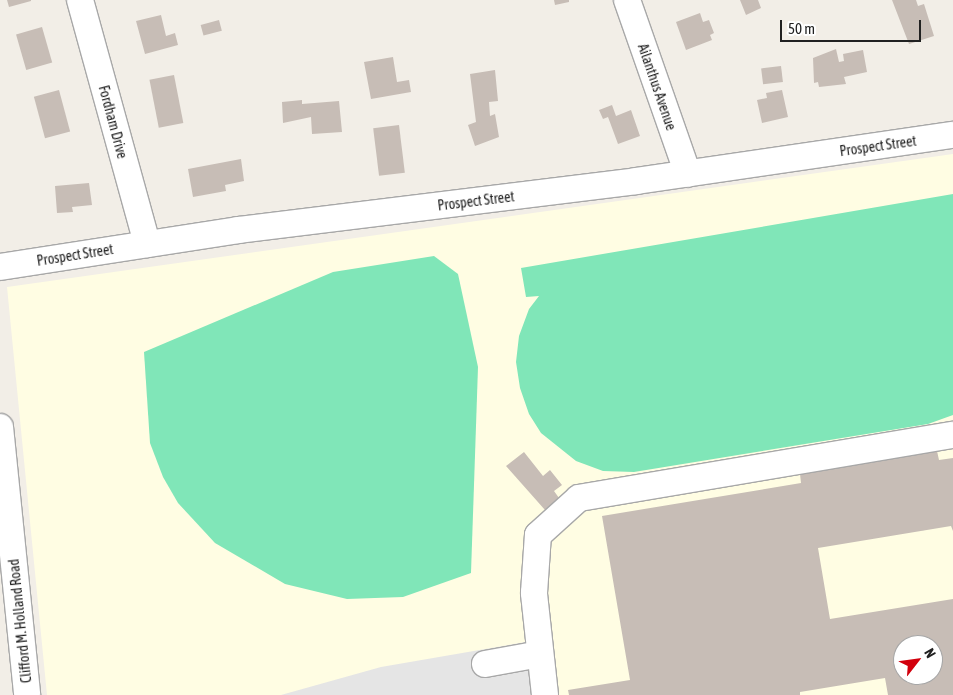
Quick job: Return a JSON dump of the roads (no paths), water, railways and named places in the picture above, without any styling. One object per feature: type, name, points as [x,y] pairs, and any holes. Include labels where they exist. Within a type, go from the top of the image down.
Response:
[{"type":"street","name":"Fordham Drive","points":[[80,0],[147,244]]},
{"type":"street","name":"Ailanthus Avenue","points":[[627,0],[688,174]]},
{"type":"street","name":"Prospect Street","points":[[0,267],[147,244],[688,174],[953,135]]},
{"type":"street","name":"Clifford M. Holland Road","points":[[0,427],[27,695]]},
{"type":"street","points":[[545,695],[534,593],[538,535],[579,498],[953,435]]},
{"type":"street","points":[[485,664],[540,654]]}]
